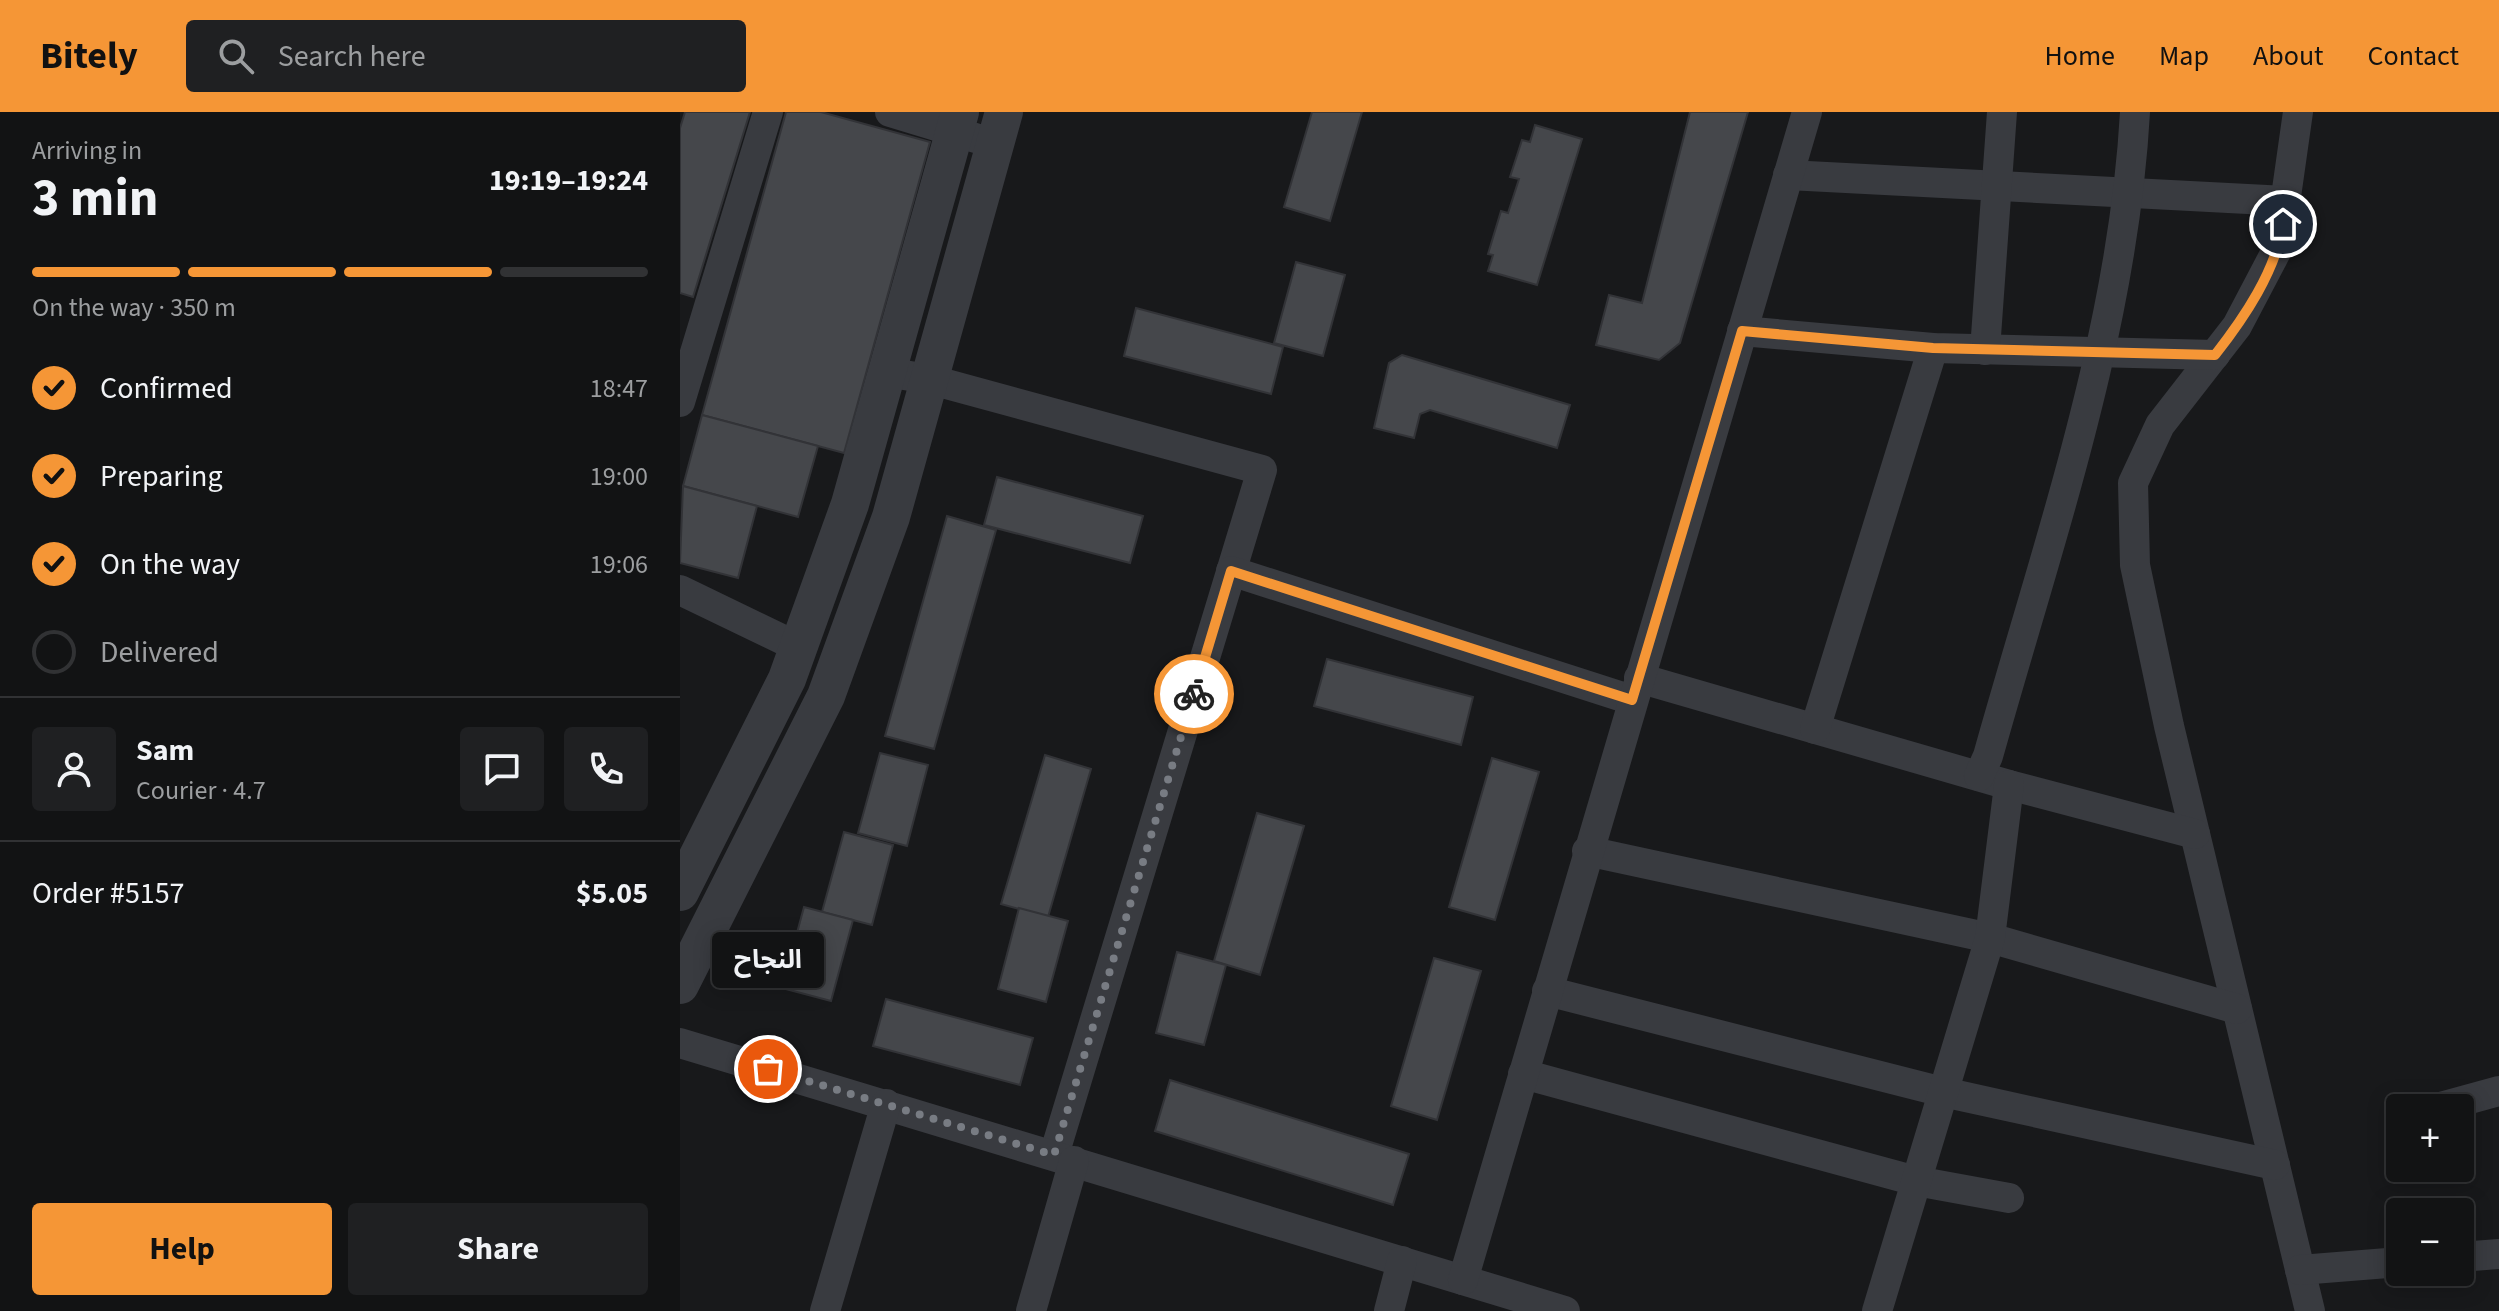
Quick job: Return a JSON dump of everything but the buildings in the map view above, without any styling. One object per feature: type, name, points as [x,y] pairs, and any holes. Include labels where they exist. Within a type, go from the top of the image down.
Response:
[{"type":"street","points":[[680,402],[691,327],[768,112]]},
{"type":"street","points":[[680,985],[826,696],[891,517],[999,128],[890,112]]},
{"type":"street","points":[[1463,1280],[1807,112]]},
{"type":"street","points":[[1985,350],[2002,112]]},
{"type":"street","points":[[1979,776],[1988,756],[2100,354],[2131,193],[2135,112]]},
{"type":"street","points":[[2298,112],[2279,246],[2237,326],[2160,425],[2133,483],[2135,565],[2195,834],[2310,1311]]},
{"type":"street","points":[[680,892],[787,679],[850,504],[956,122]]},
{"type":"street","points":[[1788,175],[2286,201]]},
{"type":"street","points":[[1742,331],[1933,348],[2215,355]]},
{"type":"street","points":[[1815,729],[1933,348]]},
{"type":"street","points":[[886,372],[928,379],[1262,470],[1064,1158],[1031,1311]]},
{"type":"street","points":[[1231,571],[1636,689],[1815,729],[2195,834]]},
{"type":"street","points":[[680,590],[798,647]]},
{"type":"street","points":[[1877,1311],[1990,938],[2009,785]]},
{"type":"street","points":[[1587,851],[1990,938],[2237,1009]]},
{"type":"street","points":[[1547,991],[1943,1092],[2275,1165]]},
{"type":"street","points":[[680,1043],[1565,1311]]},
{"type":"street","points":[[1523,1074],[1916,1181],[2009,1198]]},
{"type":"street","points":[[2474,1098],[2499,1091]]},
{"type":"street","points":[[825,1311],[886,1104]]},
{"type":"street","points":[[2474,1256],[2499,1254]]},
{"type":"street","points":[[1389,1311],[1402,1261]]},
{"type":"street","points":[[2300,1270],[2386,1263]]},
{"type":"way so far","points":[[768,1069],[1054,1155],[1194,694]]},
{"type":"place","name":"النجاح","points":[[768,1069]]},
{"type":"route","points":[[1194,694],[1231,571],[1632,700],[1742,331],[1933,348],[2215,355],[2237,326],[2279,246],[2283,224]]}]
